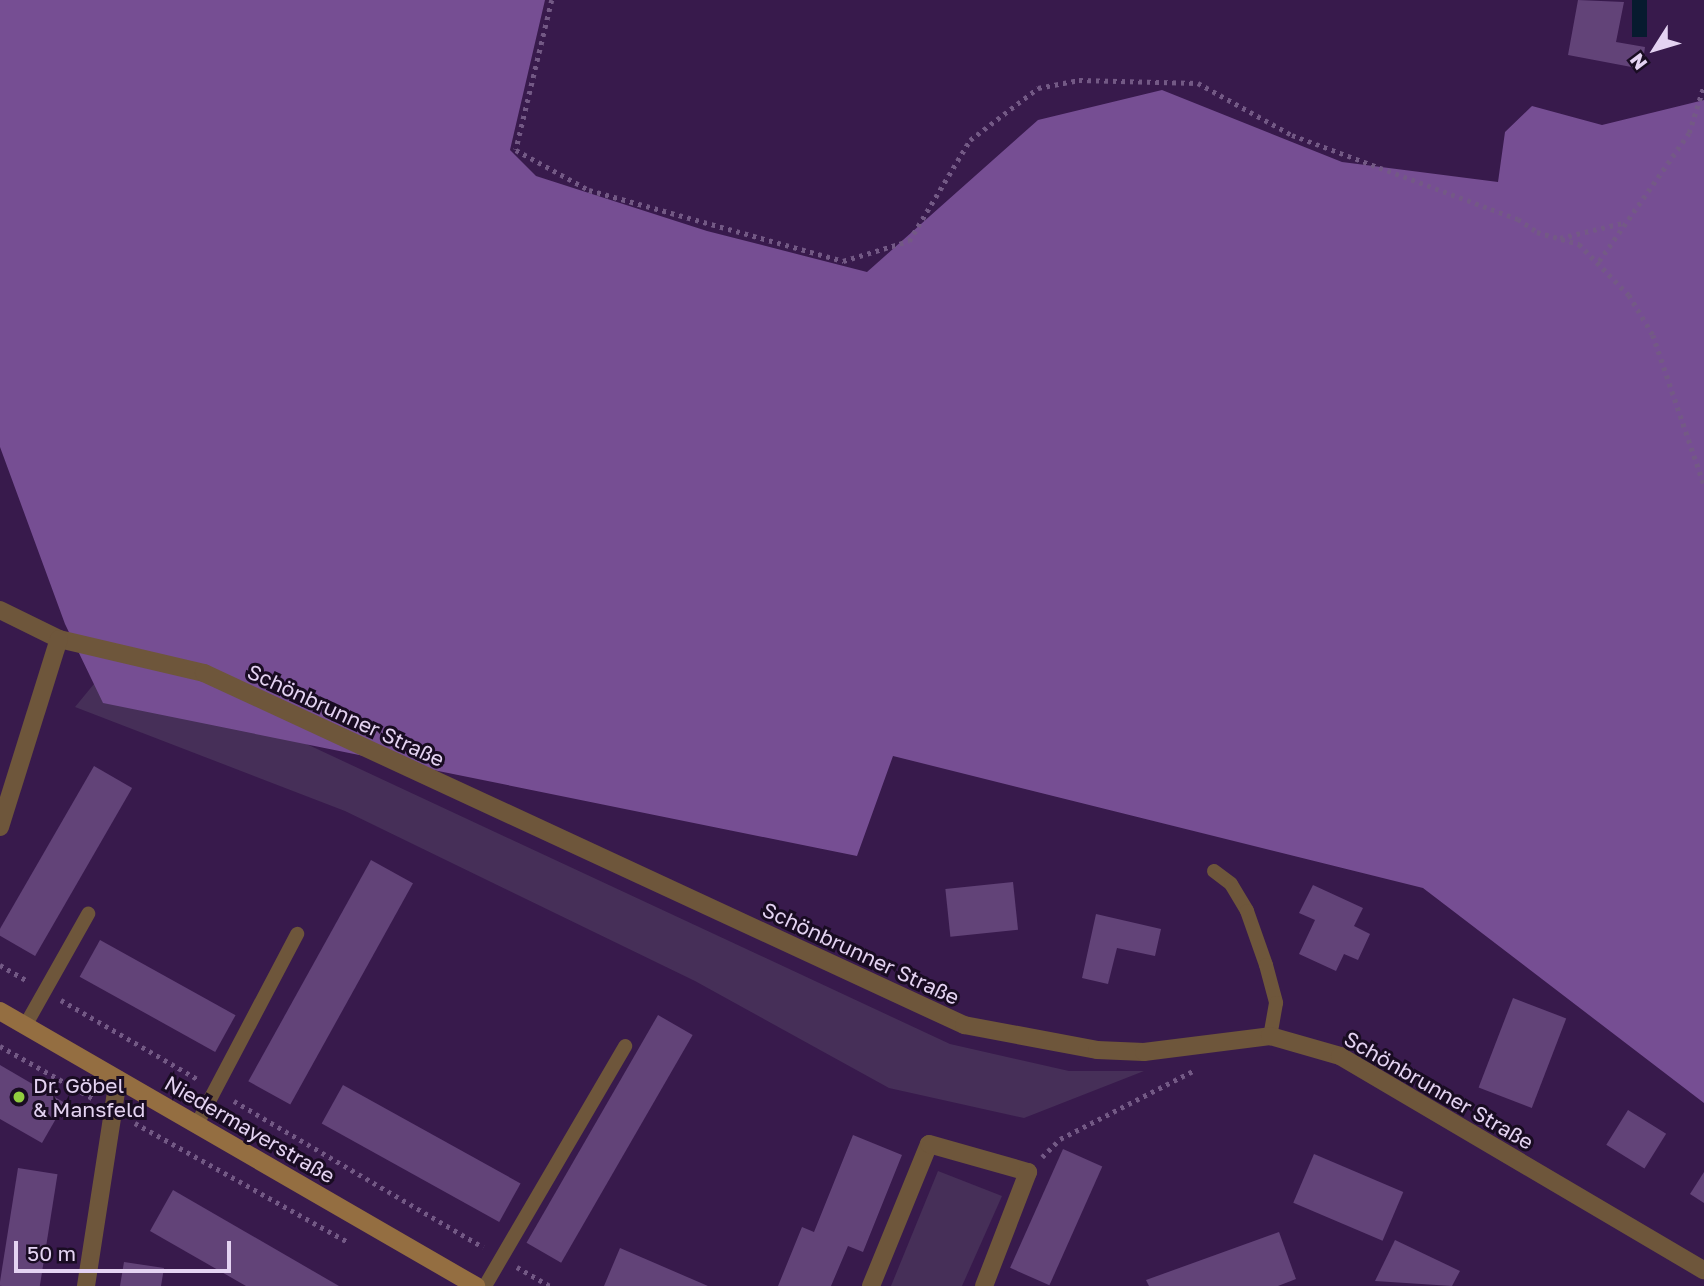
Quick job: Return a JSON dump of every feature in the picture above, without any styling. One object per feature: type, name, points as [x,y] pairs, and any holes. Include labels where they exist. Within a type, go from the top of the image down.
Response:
[{"type":"main road","name":"Niedermayerstraße","points":[[0,1011],[476,1286]]},
{"type":"street","name":"Schönbrunner Straße","points":[[0,610],[59,639],[204,673],[964,1025],[1132,1051],[1270,1036],[1340,1056],[1704,1270]]},
{"type":"street","points":[[0,827],[59,639]]},
{"type":"street","points":[[86,1286],[118,1079]]},
{"type":"street","points":[[871,1286],[929,1144],[1028,1172],[984,1286]]},
{"type":"lane","points":[[1214,871],[1231,884],[1247,911],[1266,965],[1276,1003],[1270,1036]]},
{"type":"lane","points":[[25,1026],[88,914]]},
{"type":"lane","points":[[197,1124],[297,934]]},
{"type":"lane","points":[[485,1286],[625,1046]]},
{"type":"path","points":[[552,0],[516,150],[589,190],[843,261],[909,241],[970,140],[1038,88],[1079,80],[1198,83],[1292,135],[1559,239],[1579,244],[1600,261],[1629,295],[1653,335],[1704,485]]},
{"type":"path","points":[[1600,261],[1623,223],[1689,133],[1704,85]]},
{"type":"path","points":[[1559,239],[1623,223]]},
{"type":"path","points":[[0,965],[550,1286]]},
{"type":"path","points":[[0,1046],[354,1246]]},
{"type":"path","points":[[1028,1172],[1060,1139],[1199,1068]]},
{"type":"shaded area","points":[[0,0],[545,0],[510,150],[536,176],[707,231],[867,272],[1038,120],[1162,90],[1342,162],[1498,182],[1505,132],[1532,106],[1602,125],[1704,100],[1704,1103],[1423,888],[893,756],[857,856],[103,703],[65,624],[0,447]]},
{"type":"shaded area","points":[[103,673],[197,693],[950,1044],[1069,1071],[1144,1071],[1024,1118],[889,1088],[695,981],[345,811],[75,707]]},
{"type":"shaded area","points":[[938,1171],[1002,1196],[962,1286],[891,1286]]},
{"type":"water","points":[[1632,0],[1647,0],[1647,37],[1632,37]]},
{"type":"building","points":[[1578,0],[1624,2],[1616,42],[1645,47],[1642,69],[1568,55]]},
{"type":"building","points":[[94,766],[132,788],[35,956],[0,936],[0,929]]},
{"type":"building","points":[[371,860],[413,883],[290,1105],[248,1081]]},
{"type":"building","points":[[1013,882],[1018,930],[950,937],[945,889]]},
{"type":"building","points":[[1313,885],[1363,908],[1354,926],[1370,934],[1358,960],[1344,954],[1336,971],[1299,954],[1315,920],[1299,913]]},
{"type":"building","points":[[1096,914],[1161,929],[1155,956],[1117,948],[1108,984],[1082,978]]},
{"type":"building","points":[[100,940],[236,1015],[215,1052],[80,977]]},
{"type":"building","points":[[1513,998],[1566,1018],[1532,1108],[1479,1088]]},
{"type":"building","points":[[658,1015],[693,1035],[561,1263],[527,1243]]},
{"type":"building","points":[[0,1065],[65,1103],[42,1143],[0,1119]]},
{"type":"building","points":[[343,1085],[521,1183],[499,1222],[322,1123]]},
{"type":"building","points":[[1628,1110],[1666,1134],[1644,1169],[1606,1145]]},
{"type":"building","points":[[853,1135],[902,1155],[863,1252],[848,1246],[831,1286],[778,1286],[802,1227],[814,1232]]},
{"type":"building","points":[[1063,1149],[1102,1166],[1049,1285],[1010,1268]]},
{"type":"building","points":[[1314,1154],[1403,1192],[1383,1241],[1293,1203]]},
{"type":"building","points":[[18,1168],[58,1174],[40,1286],[0,1286]]},
{"type":"building","points":[[1704,1172],[1704,1203],[1690,1194]]},
{"type":"building","points":[[173,1190],[339,1286],[246,1286],[150,1231]]},
{"type":"building","points":[[1279,1232],[1296,1279],[1278,1286],[1149,1286],[1146,1280]]},
{"type":"building","points":[[1395,1240],[1460,1271],[1452,1286],[1375,1281]]},
{"type":"building","points":[[620,1248],[708,1286],[604,1286]]},
{"type":"building","points":[[124,1262],[164,1268],[161,1286],[120,1286]]},
{"type":"place","name":"Dr. Göbel & Mansfeld","points":[[19,1097]]}]
